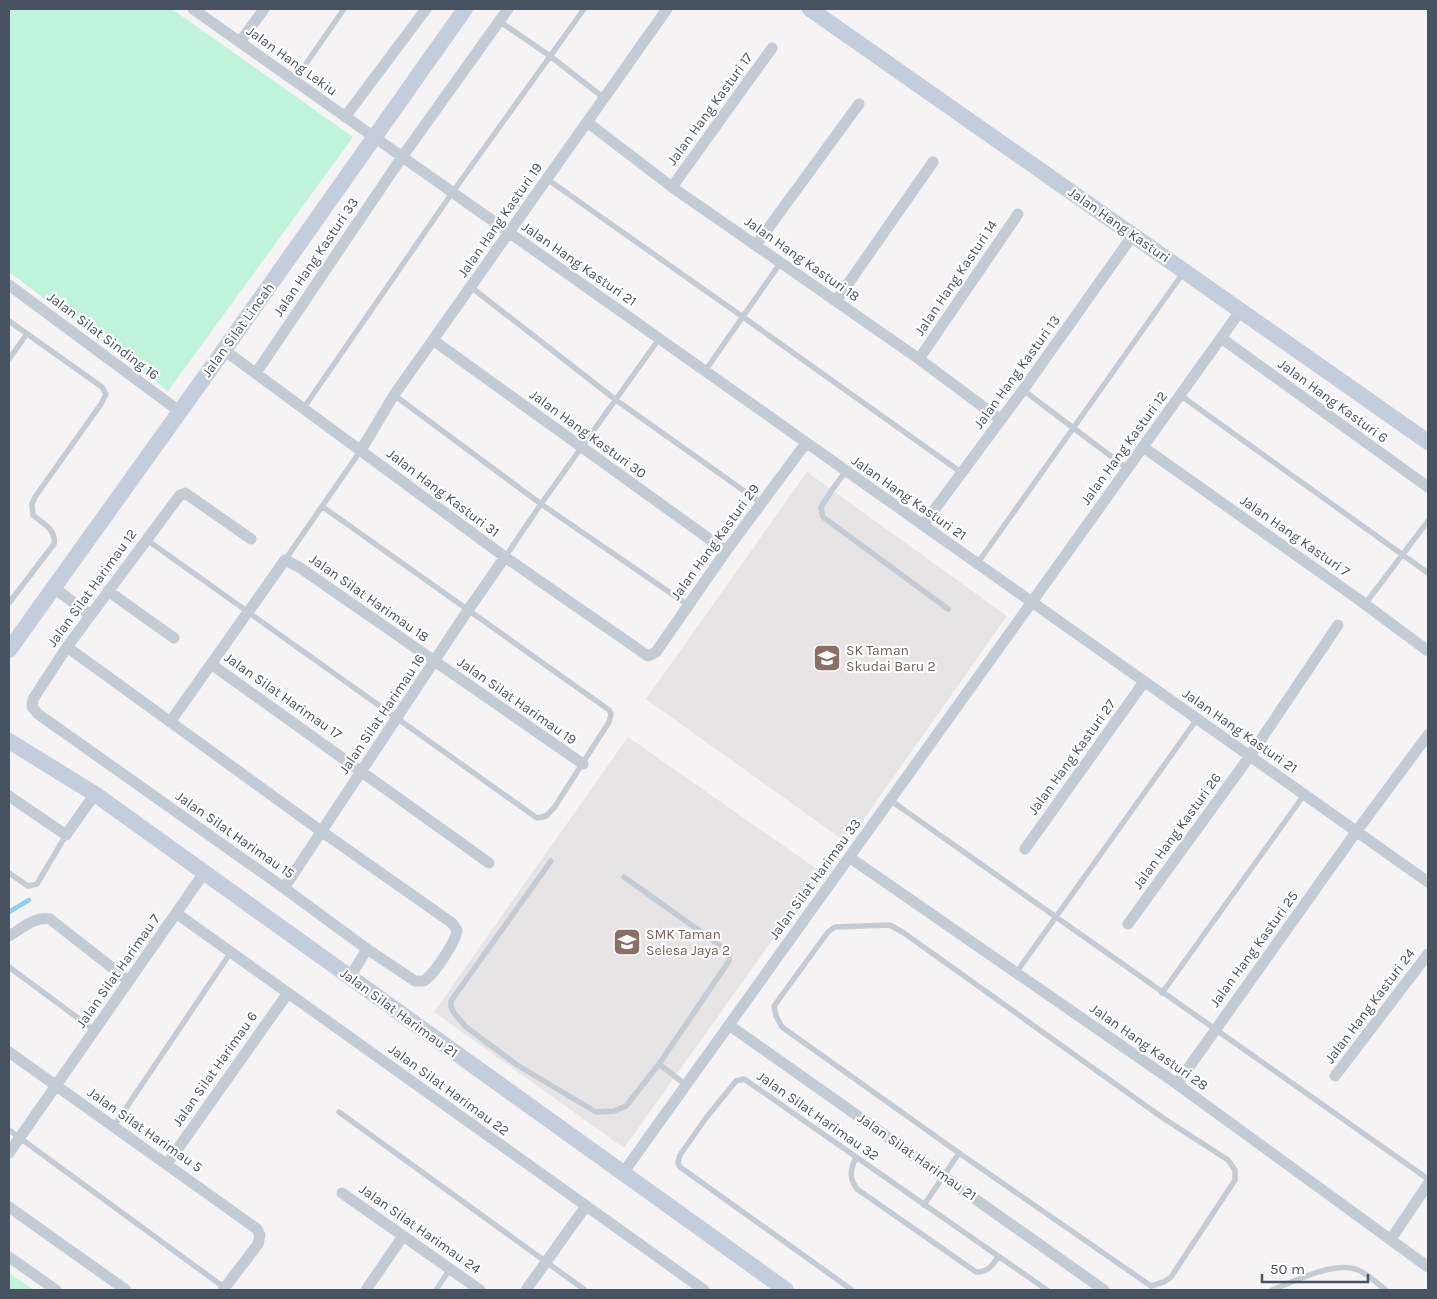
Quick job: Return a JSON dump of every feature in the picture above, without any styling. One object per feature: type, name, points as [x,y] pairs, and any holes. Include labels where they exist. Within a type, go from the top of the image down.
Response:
[{"type":"street","name":"Jalan Hang Lekiu","points":[[193,9],[373,137]]},
{"type":"street","points":[[240,42],[264,9]]},
{"type":"street","points":[[345,118],[426,9]]},
{"type":"street","name":"Jalan Silat Lincah","points":[[9,650],[465,9]]},
{"type":"street","name":"Jalan Hang Kasturi 33","points":[[256,372],[402,158],[508,9]]},
{"type":"street","name":"Jalan Hang Kasturi 19","points":[[361,450],[394,395],[667,9]]},
{"type":"street","name":"Jalan Hang Kasturi","points":[[810,9],[1428,442]]},
{"type":"street","name":"Jalan Hang Kasturi 17","points":[[672,187],[772,48]]},
{"type":"street","points":[[756,245],[858,104]]},
{"type":"street","name":"Jalan Hang Kasturi 18","points":[[587,122],[672,187],[919,359],[1001,420]]},
{"type":"street","name":"Jalan Hang Kasturi 21","points":[[373,137],[1428,882]]},
{"type":"street","points":[[836,301],[934,162]]},
{"type":"street","name":"Jalan Hang Kasturi 14","points":[[919,359],[1018,214]]},
{"type":"street","name":"Jalan Hang Kasturi 13","points":[[923,526],[1023,390],[1133,235]]},
{"type":"street","name":"Jalan Silat Sinding 16","points":[[9,284],[179,411]]},
{"type":"street","name":"Jalan Hang Kasturi 12","points":[[1032,602],[1240,310]]},
{"type":"street","name":"Jalan Hang Kasturi 6","points":[[1221,338],[1428,487]]},
{"type":"street","name":"Jalan Hang Kasturi 30","points":[[433,340],[726,551]]},
{"type":"street","name":"Jalan Hang Kasturi 31","points":[[224,350],[505,557],[648,656]]},
{"type":"street","name":"Jalan Hang Kasturi 29","points":[[648,656],[656,652],[726,551],[806,443]]},
{"type":"street","name":"Jalan Hang Kasturi 7","points":[[1143,446],[1428,651]]},
{"type":"street","name":"Jalan Silat Harimau 12","points":[[32,707],[33,698],[67,647],[180,495],[185,493],[251,540]]},
{"type":"street","name":"Jalan Silat Harimau 16","points":[[284,888],[505,557]]},
{"type":"street","points":[[170,722],[285,560]]},
{"type":"street","name":"Jalan Silat Harimau 18","points":[[285,560],[299,567],[435,662]]},
{"type":"street","points":[[53,587],[90,615]]},
{"type":"street","points":[[108,591],[174,638]]},
{"type":"street","name":"Jalan Silat Harimau 33","points":[[623,1173],[1032,602]]},
{"type":"street","name":"Jalan Hang Kasturi 26","points":[[1128,924],[1250,756],[1338,625]]},
{"type":"street","points":[[67,647],[321,831]]},
{"type":"street","name":"Jalan Silat Harimau 19","points":[[435,662],[583,764]]},
{"type":"street","name":"Jalan Silat Harimau 17","points":[[211,664],[362,770],[489,863]]},
{"type":"street","name":"Jalan Hang Kasturi 27","points":[[1025,849],[1144,682]]},
{"type":"street","name":"Jalan Silat Harimau 15","points":[[32,707],[38,714],[367,949],[415,981],[424,981],[432,975],[455,938],[457,934],[455,926],[321,831]]},
{"type":"street","name":"Jalan Hang Kasturi 25","points":[[1177,1084],[1356,832],[1428,735]]},
{"type":"street","name":"Jalan Silat Harimau 21","points":[[9,741],[95,794],[786,1290]]},
{"type":"street","points":[[9,796],[66,835],[95,794]]},
{"type":"street","name":"Jalan Hang Kasturi 28","points":[[849,858],[1177,1084],[1428,1267]]},
{"type":"street","name":"Jalan Silat Harimau 7","points":[[9,1153],[204,873]]},
{"type":"street","name":"Jalan Silat Harimau 22","points":[[176,913],[704,1290]]},
{"type":"street","points":[[9,936],[35,920],[50,919],[129,981]]},
{"type":"street","points":[[350,978],[367,949]]},
{"type":"street","name":"Jalan Hang Kasturi 24","points":[[1335,1076],[1428,954]]},
{"type":"street","name":"Jalan Silat Harimau 6","points":[[167,1164],[288,993]]},
{"type":"street","name":"Jalan Silat Harimau 21","points":[[729,1024],[1104,1290]]},
{"type":"street","name":"Jalan Silat Harimau 5","points":[[9,1052],[257,1229],[260,1235],[258,1244],[224,1289]]},
{"type":"street","points":[[1391,1239],[1428,1184]]},
{"type":"street","name":"Jalan Silat Harimau 24","points":[[342,1193],[480,1290]]},
{"type":"street","points":[[526,1290],[586,1206]]},
{"type":"street","points":[[9,1207],[126,1290]]},
{"type":"street","points":[[366,1290],[403,1236]]},
{"type":"street","points":[[9,1257],[56,1290]]},
{"type":"lane","points":[[294,81],[344,9]]},
{"type":"lane","points":[[304,408],[452,193],[584,9]]},
{"type":"lane","points":[[499,21],[550,56],[604,98]]},
{"type":"lane","points":[[547,179],[962,473]]},
{"type":"lane","points":[[704,371],[781,262]]},
{"type":"lane","points":[[977,564],[1184,271]]},
{"type":"lane","points":[[471,287],[616,400],[761,504]]},
{"type":"lane","points":[[9,321],[102,387],[106,394],[102,404],[35,497],[32,504],[33,515],[53,532],[55,537],[54,544],[9,603]]},
{"type":"lane","points":[[9,359],[27,334]]},
{"type":"lane","points":[[505,557],[659,339]]},
{"type":"lane","points":[[1023,390],[1128,468]]},
{"type":"lane","points":[[394,395],[541,504],[688,605]]},
{"type":"lane","points":[[1180,395],[1428,573]]},
{"type":"lane","points":[[285,560],[361,450]]},
{"type":"lane","points":[[846,471],[821,507],[823,517],[948,609]]},
{"type":"lane","points":[[147,540],[537,818],[546,816],[554,808],[609,722],[611,714],[609,710],[323,507]]},
{"type":"lane","points":[[1365,604],[1428,521]]},
{"type":"lane","points":[[1016,973],[1197,719]]},
{"type":"lane","points":[[1162,993],[1304,795]]},
{"type":"lane","points":[[890,800],[1428,1179]]},
{"type":"lane","points":[[9,873],[28,886],[37,884],[66,835]]},
{"type":"lane","points":[[551,861],[451,1000],[451,1007],[466,1027],[517,1065],[596,1112],[614,1110],[626,1106],[659,1064],[729,961],[726,949],[624,877]]},
{"type":"lane","points":[[890,925],[896,927],[1163,1118],[1228,1160],[1235,1170],[1235,1180],[1171,1277],[1164,1282],[1151,1286],[959,1153],[782,1027],[776,1016],[774,1006],[828,932],[835,927],[890,925]]},
{"type":"lane","points":[[114,1126],[231,952]]},
{"type":"lane","points":[[9,967],[94,1030]]},
{"type":"lane","points":[[659,1064],[686,1085]]},
{"type":"lane","name":"Jalan Silat Harimau 32","points":[[852,1290],[682,1170],[678,1164],[680,1156],[706,1118],[733,1083],[740,1079],[747,1081],[1046,1290]]},
{"type":"lane","points":[[339,1112],[585,1290]]},
{"type":"lane","points":[[9,1130],[224,1289]]},
{"type":"lane","points":[[924,1205],[959,1153]]},
{"type":"lane","points":[[856,1157],[850,1169],[851,1181],[857,1189],[952,1256],[976,1272],[983,1272],[990,1268],[998,1257]]},
{"type":"lane","points":[[1272,1290],[1323,1271],[1340,1267],[1358,1270],[1386,1290]]},
{"type":"lane","points":[[436,1290],[450,1269]]},
{"type":"shaded area","name":"SK Taman Skudai Baru 2","points":[[807,472],[1007,616],[847,843],[646,699]]},
{"type":"shaded area","name":"SMK Taman Selesa Jaya 2","points":[[628,737],[821,872],[624,1148],[434,1012]]},
{"type":"green space","points":[[9,9],[172,9],[353,137],[168,391],[9,272]]},
{"type":"green space","points":[[9,1273],[34,1290],[9,1290]]},
{"type":"waterway","points":[[9,912],[29,900]]},
{"type":"place","name":"SK Taman Skudai Baru 2","points":[[827,658]]},
{"type":"place","name":"SMK Taman Selesa Jaya 2","points":[[627,942]]}]
